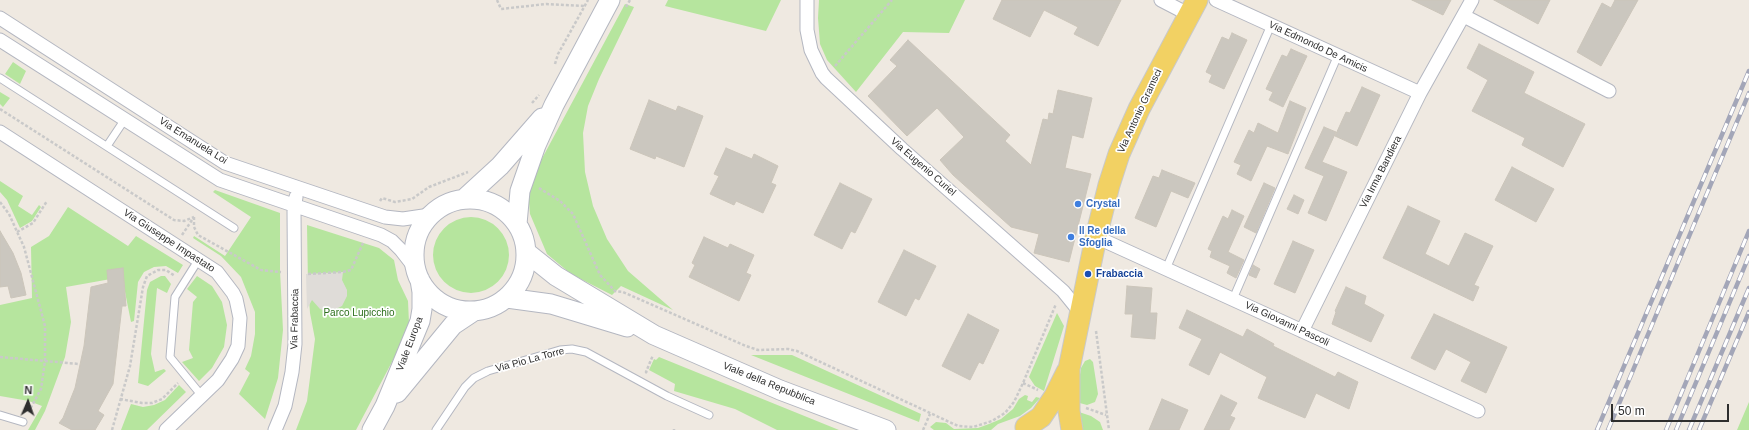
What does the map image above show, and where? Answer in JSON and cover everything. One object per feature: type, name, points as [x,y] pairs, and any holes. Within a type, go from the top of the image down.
[{"type":"main road","name":"Via Antonio Gramsci","points":[[1072,430],[1069,411],[1069,369],[1096,237],[1109,185],[1139,109],[1192,7]]},
{"type":"main road","name":"Via Antonio Gramsci","points":[[1020,429],[1041,417],[1055,396],[1069,369]]},
{"type":"main road","points":[[1020,429],[1037,427],[1050,430]]},
{"type":"street","points":[[517,224],[520,191],[554,105],[610,0]]},
{"type":"street","name":"Via Eugenio Curiel","points":[[807,0],[806,30],[811,50],[826,78],[902,149],[1063,291],[1080,312]]},
{"type":"street","points":[[1161,0],[1192,7]]},
{"type":"street","name":"Via Edmondo De Amicis","points":[[1216,0],[1420,93]]},
{"type":"street","name":"Via Irma Bandiera","points":[[1302,331],[1420,93],[1472,0]]},
{"type":"street","points":[[1464,16],[1610,91]]},
{"type":"street","name":"Via Emanuela Loi","points":[[0,18],[225,163],[385,217],[403,219],[430,215]]},
{"type":"street","name":"Via Emanuela Loi","points":[[0,40],[220,180],[381,235],[392,241],[401,250],[417,274]]},
{"type":"street","points":[[464,199],[500,166],[554,105]]},
{"type":"street","name":"Via Giuseppe Impastato","points":[[0,132],[198,259],[217,272],[230,287],[236,299],[240,318],[238,346],[232,359],[218,380],[166,430]]},
{"type":"street","name":"Via Frabaccia","points":[[275,430],[285,406],[292,372],[295,344],[296,273],[294,205],[298,188]]},
{"type":"street","points":[[464,199],[479,199],[494,204],[507,212],[517,224],[524,237],[526,252],[526,265],[516,288],[507,298],[486,309],[474,311],[458,310],[442,304],[429,294],[417,274],[414,254],[416,239],[421,226],[430,215],[440,207],[464,199]]},
{"type":"street","name":"Via Giovanni Pascoli","points":[[1096,237],[1478,411]]},
{"type":"street","name":"Viale della Repubblica","points":[[526,252],[556,276],[654,335]]},
{"type":"street","name":"Viale Europa","points":[[372,430],[385,406],[420,321],[422,292],[417,274]]},
{"type":"street","name":"Viale della Repubblica","points":[[507,298],[552,304],[654,335],[780,390],[886,430]]},
{"type":"street","name":"Viale Europa","points":[[385,406],[453,325],[474,311]]},
{"type":"lane","points":[[1166,269],[1271,25]]},
{"type":"lane","points":[[1232,299],[1338,56]]},
{"type":"lane","points":[[0,78],[234,228]]},
{"type":"lane","points":[[107,146],[124,119]]},
{"type":"lane","points":[[198,259],[175,297],[170,356],[202,396]]},
{"type":"lane","name":"Via Pio La Torre","points":[[436,430],[465,388],[474,378],[488,371],[560,350],[572,349],[586,352],[667,396],[709,415]]},
{"type":"lane","points":[[0,416],[23,422]]},
{"type":"path","points":[[497,0],[501,9],[546,4],[584,6]]},
{"type":"path","points":[[554,70],[558,54],[588,0]]},
{"type":"path","points":[[833,68],[892,0]]},
{"type":"path","points":[[530,106],[542,89]]},
{"type":"path","points":[[0,109],[174,220],[184,221],[194,217],[194,227],[198,235],[261,270],[296,273],[343,272],[351,270],[366,238]]},
{"type":"path","points":[[382,198],[395,202],[412,199],[429,187],[470,171]]},
{"type":"path","points":[[536,186],[560,201],[572,214],[600,275],[616,291],[623,292],[758,350],[788,349],[797,351],[958,426],[973,428],[992,421],[1005,413],[1014,402],[1056,304]]},
{"type":"path","points":[[17,232],[33,223],[47,201]]},
{"type":"path","points":[[0,202],[9,214],[24,247],[45,326],[45,361],[41,389],[23,422]]},
{"type":"path","points":[[112,430],[130,366],[135,344],[140,298],[148,276],[158,270],[166,270],[184,283]]},
{"type":"path","points":[[1096,328],[1109,430]]},
{"type":"path","points":[[652,375],[646,372],[653,355]]},
{"type":"path","points":[[0,356],[79,364]]},
{"type":"path","points":[[120,399],[142,403],[152,403],[162,399],[177,383],[180,384]]},
{"type":"path","points":[[1023,383],[1044,392]]},
{"type":"path","points":[[1085,407],[1106,415]]},
{"type":"path","points":[[923,430],[930,414]]},
{"type":"green space","points":[[668,0],[781,0],[766,31],[665,6]]},
{"type":"green space","points":[[819,0],[965,0],[949,33],[903,32],[856,92],[827,60],[820,44],[818,18]]},
{"type":"green space","points":[[625,4],[634,7],[599,79],[588,106],[583,133],[585,172],[593,206],[607,239],[628,271],[673,310],[621,286],[612,295],[571,274],[547,254],[530,214],[528,190],[531,179]]},
{"type":"green space","points":[[13,62],[26,71],[20,84],[5,74]]},
{"type":"green space","points":[[0,92],[10,98],[3,107],[0,104]]},
{"type":"green space","points":[[0,181],[23,196],[18,206],[32,215],[39,205],[41,207],[32,221],[20,228],[7,200],[0,192]]},
{"type":"green space","points":[[215,190],[280,213],[280,271],[283,330],[278,378],[265,419],[239,394],[250,373],[245,369],[251,356],[255,334],[255,312],[241,277],[221,256],[193,238],[194,236],[225,256],[251,217],[213,192]]},
{"type":"green space","points":[[68,207],[128,246],[136,236],[183,265],[178,273],[166,266],[154,267],[144,272],[138,282],[134,321],[131,322],[122,277],[66,287],[71,322],[65,357],[45,411],[35,430],[28,430],[42,406],[29,401],[0,396],[0,305],[32,298],[31,247],[49,236]]},
{"type":"green space","points":[[471,217],[485,220],[498,228],[506,241],[509,255],[506,269],[498,282],[485,290],[471,293],[457,290],[444,282],[436,269],[433,255],[436,241],[444,228],[457,220]]},
{"type":"green space","name":"Parco Lupicchio","points":[[307,225],[379,248],[394,260],[398,280],[408,301],[409,323],[412,324],[356,430],[296,430],[307,401],[315,339],[310,313],[308,285]]},
{"type":"green space","points":[[161,276],[165,276],[171,284],[167,293],[157,288],[151,354],[155,372],[164,369],[166,371],[148,386],[138,383],[147,290],[150,282]]},
{"type":"green space","points":[[197,276],[212,286],[222,302],[227,325],[224,347],[212,368],[199,381],[182,362],[193,358],[189,350],[193,302],[197,297],[187,289]]},
{"type":"green space","points":[[1057,313],[1064,326],[1044,391],[1035,386],[1029,377]]},
{"type":"green space","points":[[751,355],[792,355],[921,414],[919,422]]},
{"type":"green space","points":[[659,357],[839,430],[777,430],[735,409],[674,391],[675,384],[649,370],[654,359],[656,360]]},
{"type":"green space","points":[[1090,359],[1093,362],[1098,394],[1095,402],[1087,405],[1076,402],[1081,368],[1085,361]]},
{"type":"green space","points":[[179,385],[186,392],[147,430],[121,430],[131,404],[143,407],[154,405],[165,400]]},
{"type":"green space","points":[[1025,395],[1028,396],[1027,400],[1032,402],[1036,397],[1040,398],[1031,408],[1020,416],[998,424],[991,430],[934,430],[930,427],[936,422],[946,423],[954,429],[978,428],[1001,419],[1013,409],[1019,399]]},
{"type":"green space","points":[[1749,402],[1749,430],[1737,430]]},
{"type":"green space","points":[[1076,411],[1091,416],[1100,422],[1103,430],[1081,430]]},
{"type":"shaded area","points":[[343,272],[342,280],[347,290],[347,296],[342,306],[332,311],[326,311],[320,309],[312,300],[307,309],[306,274]]},
{"type":"building","points":[[1002,0],[1121,0],[1098,46],[1074,34],[1078,27],[1044,10],[1030,37],[993,19]]},
{"type":"building","points":[[1412,0],[1451,0],[1443,15]]},
{"type":"building","points":[[1494,0],[1550,0],[1538,24]]},
{"type":"building","points":[[1615,0],[1638,0],[1601,66],[1577,52],[1602,3],[1611,8]]},
{"type":"building","points":[[1232,33],[1247,40],[1224,89],[1209,82],[1212,75],[1206,72],[1222,37],[1229,40]]},
{"type":"building","points":[[908,40],[1010,135],[1005,141],[1031,165],[1043,119],[1048,120],[1049,113],[1053,114],[1058,90],[1092,98],[1083,138],[1072,135],[1065,168],[1091,174],[1069,262],[1034,253],[1039,234],[1011,227],[953,175],[940,160],[964,137],[937,108],[907,136],[868,96],[897,66],[890,60]]},
{"type":"building","points":[[1479,44],[1534,72],[1524,93],[1585,124],[1563,167],[1522,145],[1525,138],[1472,111],[1488,80],[1467,68]]},
{"type":"building","points":[[1291,49],[1307,56],[1283,107],[1269,100],[1273,92],[1266,89],[1282,55],[1287,57]]},
{"type":"building","points":[[1362,87],[1380,95],[1357,146],[1335,136],[1346,112],[1350,113]]},
{"type":"building","points":[[649,100],[676,111],[678,106],[703,116],[684,167],[656,156],[655,159],[630,149]]},
{"type":"building","points":[[1290,101],[1306,108],[1288,154],[1267,146],[1251,181],[1237,174],[1241,165],[1234,162],[1249,130],[1254,133],[1258,123],[1278,133]]},
{"type":"building","points":[[1324,127],[1336,132],[1322,162],[1347,172],[1326,221],[1308,213],[1324,176],[1305,168]]},
{"type":"building","points":[[726,148],[752,159],[754,154],[778,166],[771,183],[776,185],[763,213],[736,201],[734,205],[710,194],[719,176],[714,174]]},
{"type":"building","points":[[1512,167],[1554,189],[1536,222],[1495,200]]},
{"type":"building","points":[[1162,170],[1195,183],[1188,198],[1171,191],[1156,227],[1135,218],[1153,176],[1159,178]]},
{"type":"building","points":[[840,183],[872,199],[855,233],[851,231],[842,249],[814,235]]},
{"type":"building","points":[[1264,183],[1275,188],[1256,233],[1244,227]]},
{"type":"building","points":[[1294,195],[1304,200],[1298,214],[1287,209]]},
{"type":"building","points":[[1408,206],[1440,221],[1425,254],[1449,266],[1465,233],[1493,246],[1474,285],[1479,287],[1473,301],[1383,258]]},
{"type":"building","points":[[1232,210],[1244,216],[1228,252],[1244,260],[1236,278],[1227,273],[1230,266],[1210,257],[1212,251],[1208,249],[1223,216],[1228,219]]},
{"type":"building","points":[[0,231],[13,253],[21,273],[26,295],[11,298],[8,286],[0,287]]},
{"type":"building","points":[[704,237],[728,248],[730,244],[754,255],[746,273],[751,275],[739,301],[689,277],[695,265],[692,263]]},
{"type":"building","points":[[1293,241],[1314,250],[1295,293],[1274,284]]},
{"type":"building","points":[[904,250],[936,266],[919,300],[915,298],[906,316],[878,302]]},
{"type":"building","points":[[1253,265],[1260,269],[1256,278],[1249,275]]},
{"type":"building","points":[[123,268],[126,306],[122,306],[113,384],[98,411],[104,415],[95,430],[72,430],[59,423],[63,418],[75,388],[84,346],[91,287],[108,283],[107,270]]},
{"type":"building","points":[[1127,286],[1152,288],[1150,313],[1157,313],[1155,339],[1131,337],[1133,314],[1125,314]]},
{"type":"building","points":[[1346,287],[1366,296],[1364,304],[1384,315],[1371,342],[1332,324],[1335,311]]},
{"type":"building","points":[[1187,310],[1243,337],[1247,329],[1274,344],[1273,346],[1335,377],[1338,372],[1358,382],[1349,409],[1316,393],[1305,418],[1258,398],[1267,377],[1220,352],[1209,375],[1189,365],[1202,339],[1179,328]]},
{"type":"building","points":[[968,314],[999,330],[983,364],[979,362],[970,380],[942,366]]},
{"type":"building","points":[[1434,314],[1507,347],[1486,393],[1461,381],[1471,362],[1446,349],[1435,370],[1411,358]]},
{"type":"building","points":[[1221,395],[1237,403],[1230,416],[1235,418],[1229,430],[1204,430]]},
{"type":"building","points":[[1162,399],[1188,410],[1179,430],[1149,430]]},
{"type":"railway","points":[[1597,430],[1749,71]]},
{"type":"railway","points":[[1608,430],[1749,93]]},
{"type":"railway","points":[[1666,430],[1749,231]]},
{"type":"railway","points":[[1676,430],[1749,256]]},
{"type":"railway","points":[[1689,430],[1749,288]]},
{"type":"railway","points":[[1699,430],[1749,312]]},
{"type":"place","name":"Crystal","points":[[1078,204]]},
{"type":"place","name":"Il Re della Sfoglia","points":[[1071,237]]},
{"type":"place","name":"Frabaccia","points":[[1088,274]]}]
